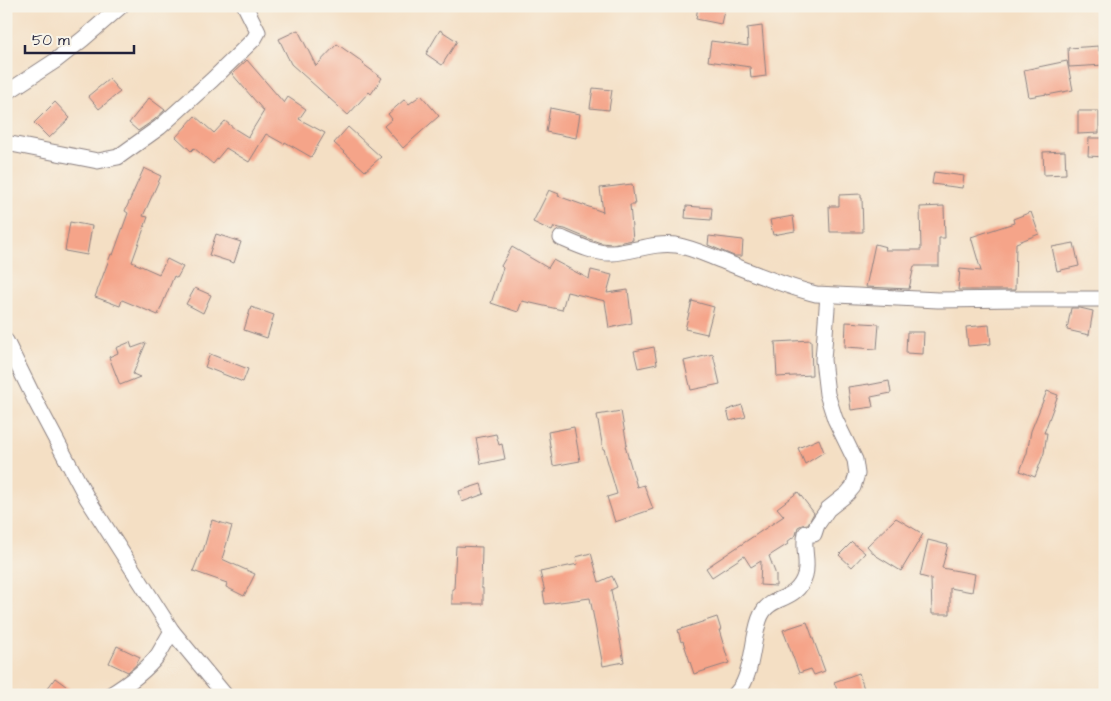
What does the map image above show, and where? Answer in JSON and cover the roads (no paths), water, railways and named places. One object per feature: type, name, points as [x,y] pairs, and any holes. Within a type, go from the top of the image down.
[{"type":"street","points":[[6,93],[55,62],[121,6]]},
{"type":"street","points":[[6,143],[98,161],[118,157],[160,127],[254,39],[258,32],[245,6]]},
{"type":"street","points":[[561,238],[602,253],[666,244],[675,245],[699,252],[798,290],[816,294],[938,300],[1105,299]]},
{"type":"street","points":[[735,695],[742,687],[746,676],[757,627],[764,609],[794,593],[801,585],[806,568],[804,540],[806,533],[814,534],[817,525],[828,509],[853,487],[857,474],[855,460],[835,419],[827,394],[823,360],[828,295]]},
{"type":"street","points":[[6,340],[40,410],[87,498],[172,631],[224,695]]},
{"type":"street","points":[[110,695],[145,670],[158,654],[172,631]]}]
